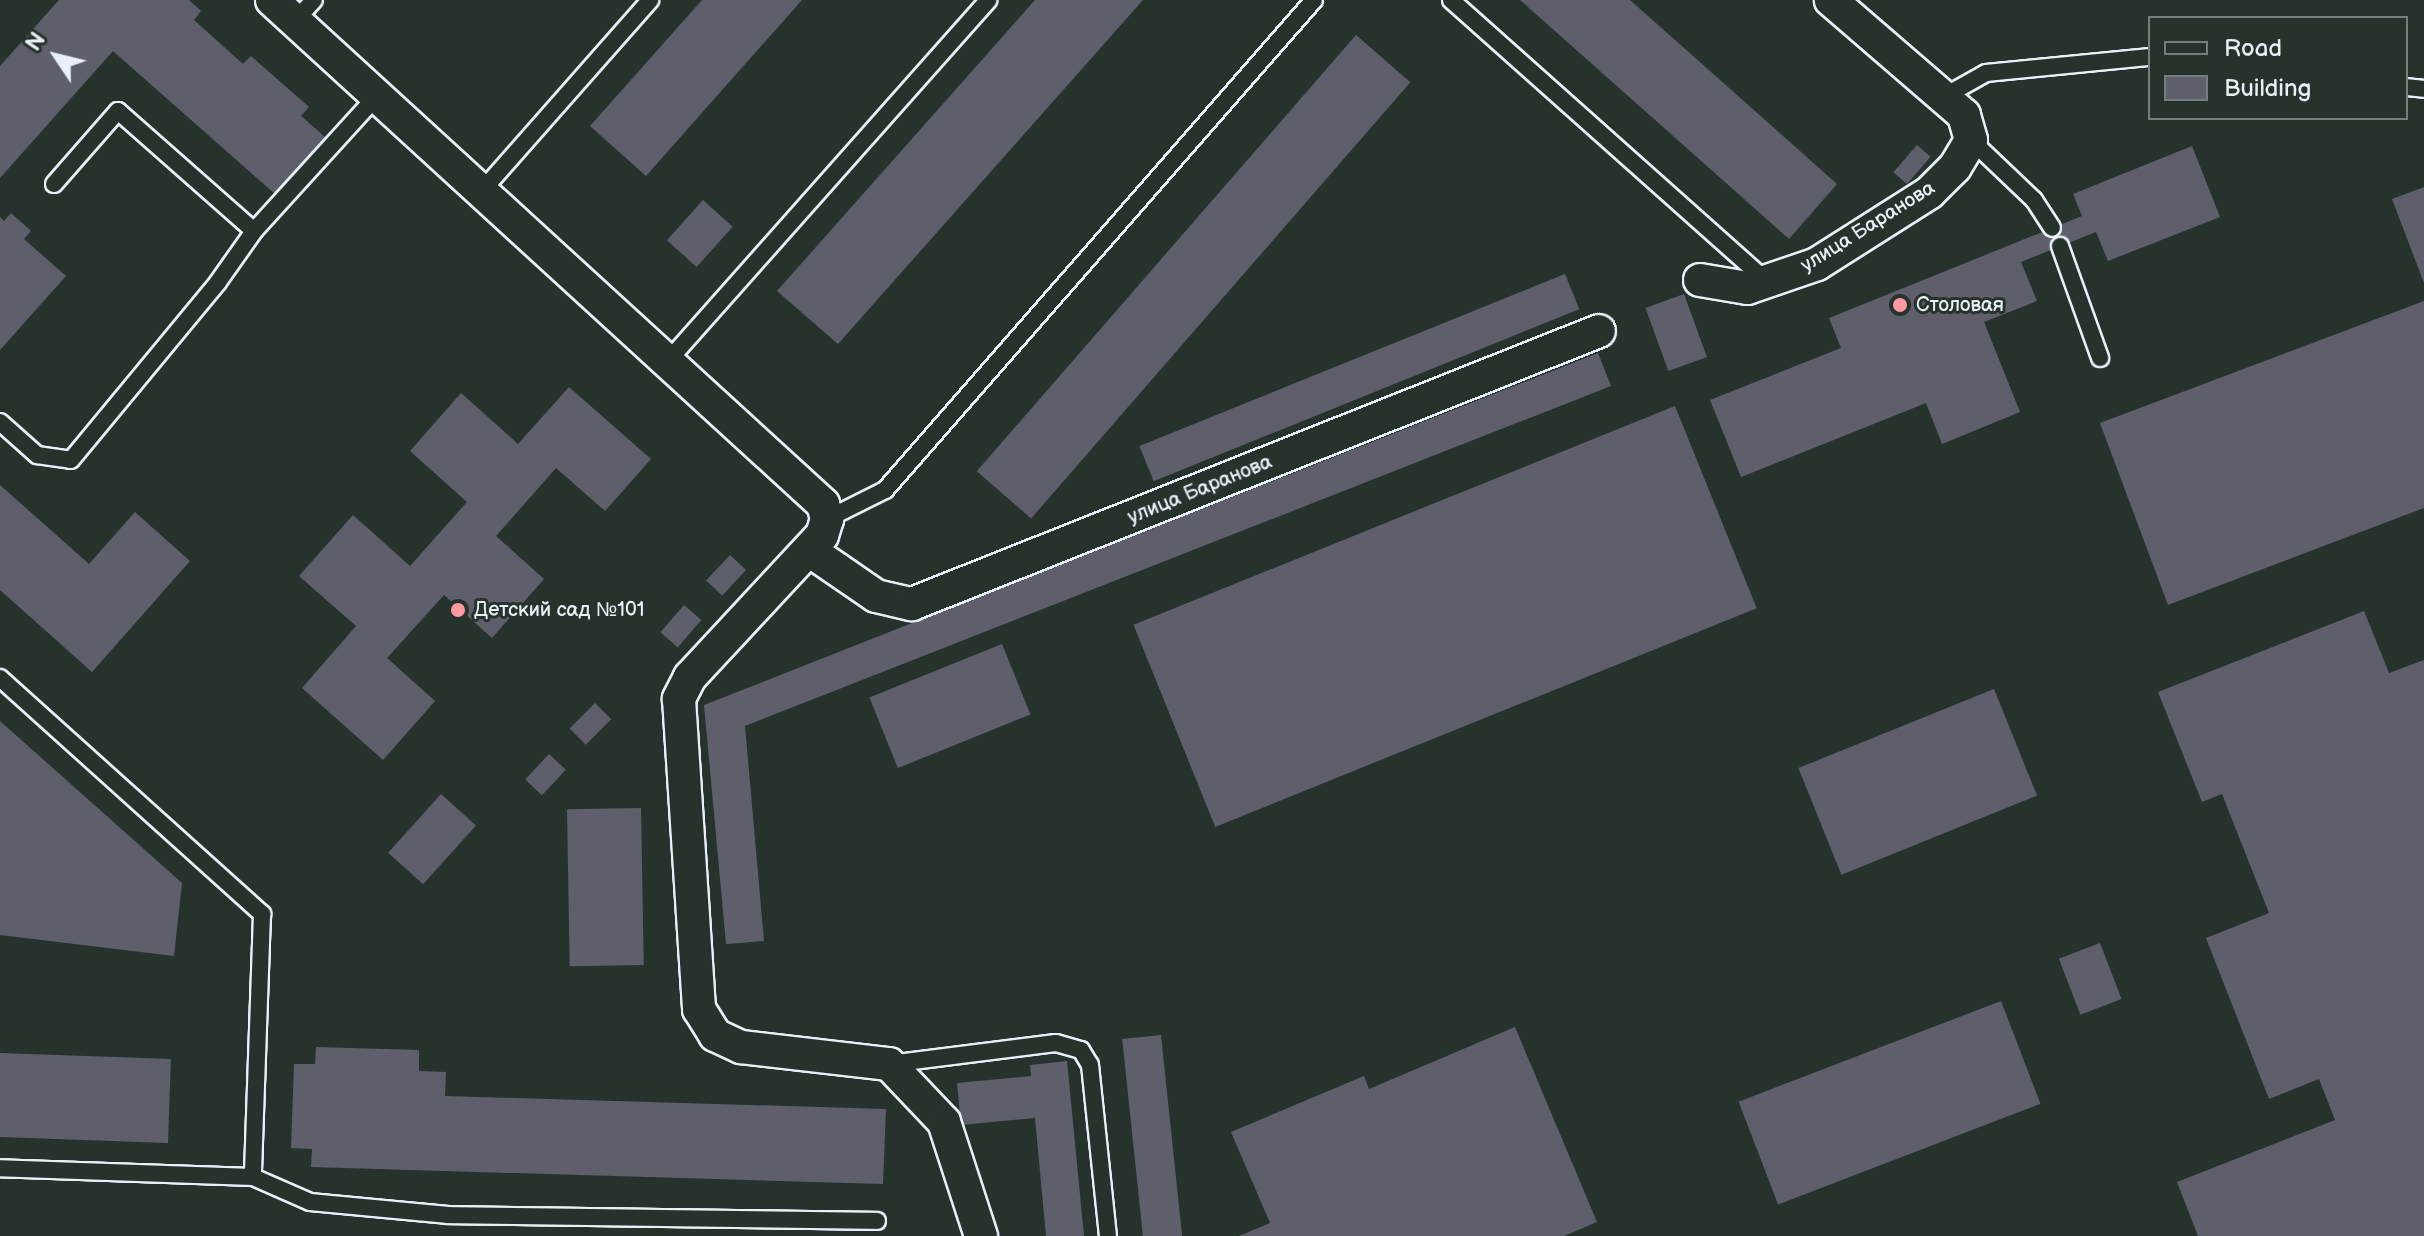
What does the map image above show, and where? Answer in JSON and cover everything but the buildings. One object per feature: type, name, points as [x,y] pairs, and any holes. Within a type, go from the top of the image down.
[{"type":"street","points":[[272,0],[305,11],[377,96],[823,504],[827,519],[809,550],[690,677],[679,699],[699,1009],[715,1035],[741,1047],[889,1064],[944,1122],[981,1236]]},
{"type":"street","points":[[1831,0],[1945,96],[1964,115],[1971,140]]},
{"type":"street","name":"улица Баранова","points":[[1700,280],[1735,288],[1770,284],[1817,264],[1929,193],[1955,167],[1971,140]]},
{"type":"street","name":"улица Баранова","points":[[809,550],[876,596],[912,604],[1599,331]]},
{"type":"lane","points":[[481,192],[650,0]]},
{"type":"lane","points":[[667,362],[988,0]]},
{"type":"lane","points":[[827,519],[885,490],[1314,0]]},
{"type":"lane","points":[[1451,0],[1770,284]]},
{"type":"lane","points":[[1945,96],[1986,73],[2148,57]]},
{"type":"lane","points":[[0,422],[37,455],[71,460],[218,282],[254,231],[377,96]]},
{"type":"lane","points":[[54,184],[118,111],[254,231]]},
{"type":"lane","points":[[1971,140],[2034,200],[2052,228]]},
{"type":"lane","points":[[2060,246],[2100,358]]},
{"type":"lane","points":[[0,678],[262,914],[253,1177]]},
{"type":"lane","points":[[889,1064],[1056,1043],[1081,1050],[1090,1065],[1108,1236]]},
{"type":"lane","points":[[0,1168],[253,1177],[310,1202],[448,1215],[877,1221]]},
{"type":"place","name":"Столовая","points":[[1900,305]]},
{"type":"place","name":"Детский сад №101","points":[[458,610]]}]
